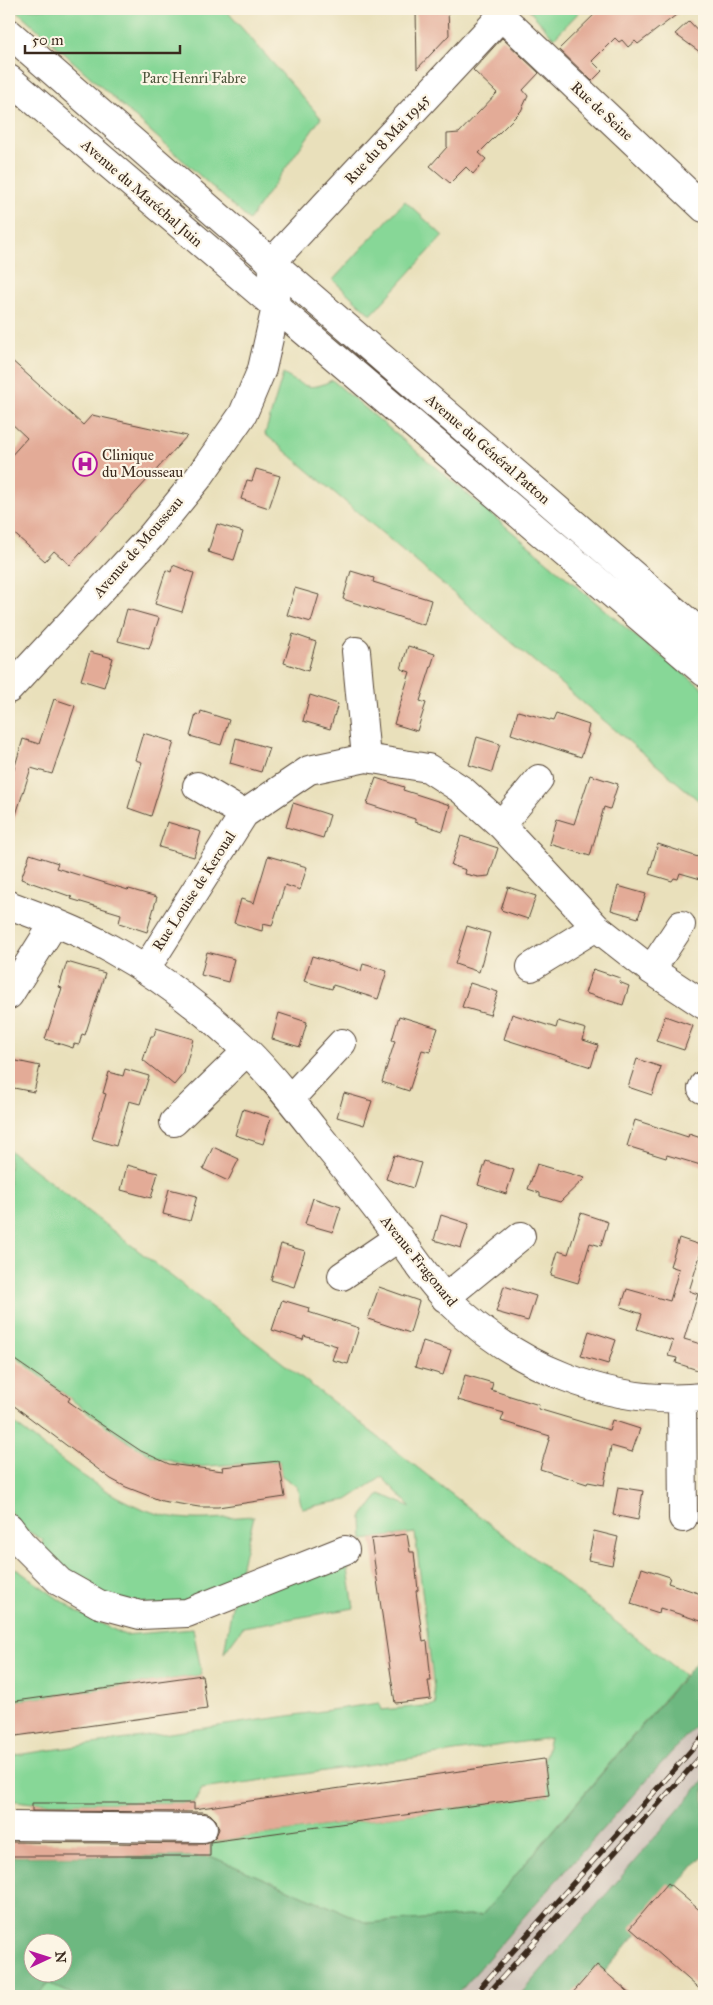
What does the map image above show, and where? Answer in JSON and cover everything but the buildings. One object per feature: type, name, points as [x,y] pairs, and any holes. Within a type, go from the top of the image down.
[{"type":"street","name":"Rue de Seine","points":[[501,10],[704,208]]},
{"type":"street","name":"Rue du 8 Mai 1945","points":[[272,262],[494,24],[501,10]]},
{"type":"street","points":[[9,33],[272,262]]},
{"type":"street","name":"Avenue du Maréchal Juin","points":[[9,78],[276,306]]},
{"type":"street","points":[[234,271],[272,262]]},
{"type":"street","name":"Avenue du Général Patton","points":[[272,262],[704,636]]},
{"type":"street","name":"Avenue de Mousseau","points":[[9,689],[152,535],[199,477],[240,420],[262,369],[276,306],[272,262]]},
{"type":"street","points":[[276,306],[314,298]]},
{"type":"street","name":"Avenue du Général Patton","points":[[276,306],[704,672]]},
{"type":"street","points":[[356,651],[366,758]]},
{"type":"street","name":"Rue Louise de Keroual","points":[[145,970],[244,814],[309,770],[366,758],[428,768],[462,790],[501,825],[596,927],[651,970],[704,1005]]},
{"type":"street","points":[[501,825],[540,779]]},
{"type":"street","name":"Rue Louise de Keroual","points":[[197,786],[244,814]]},
{"type":"street","name":"Avenue Fragonard","points":[[9,905],[55,922],[110,948],[192,1003],[246,1051],[290,1099],[445,1298],[485,1333],[519,1356],[554,1373],[593,1387],[633,1394],[693,1399]]},
{"type":"street","points":[[9,995],[55,922]]},
{"type":"street","points":[[651,970],[681,925]]},
{"type":"street","points":[[531,967],[596,927]]},
{"type":"street","points":[[290,1099],[342,1043]]},
{"type":"street","points":[[174,1122],[246,1051]]},
{"type":"street","points":[[445,1298],[521,1236]]},
{"type":"street","points":[[342,1276],[399,1237]]},
{"type":"street","points":[[683,1518],[693,1399]]},
{"type":"street","points":[[13,1543],[60,1582],[99,1604],[140,1615],[187,1613],[345,1550]]},
{"type":"street","points":[[9,1826],[203,1828]]},
{"type":"shaded area","points":[[704,1716],[704,1780],[519,1996],[456,1996],[527,1912]]},
{"type":"green space","name":"Parc Henri Fabre","points":[[15,9],[225,9],[321,118],[249,220]]},
{"type":"green space","points":[[528,9],[582,9],[554,38]]},
{"type":"green space","points":[[405,201],[443,236],[371,315],[333,280]]},
{"type":"green space","points":[[283,374],[296,382],[312,387],[332,380],[644,643],[704,689],[704,805],[265,434]]},
{"type":"green space","points":[[9,1150],[684,1675],[482,1915],[368,1923],[210,1856],[210,1840],[225,1840],[548,1795],[544,1761],[550,1738],[202,1789],[194,1803],[32,1803],[9,1800],[9,1756],[379,1703],[381,1710],[436,1705],[415,1533],[363,1540],[362,1517],[380,1494],[411,1507],[382,1477],[347,1500],[302,1508],[297,1487],[281,1475],[279,1461],[194,1467],[152,1456],[122,1438],[9,1352]]},
{"type":"green space","points":[[9,1420],[94,1483],[117,1497],[141,1508],[165,1516],[190,1519],[254,1516],[235,1593],[345,1550],[354,1608],[243,1627],[224,1653],[234,1594],[140,1615],[41,1563],[43,1540],[24,1529],[9,1510]]},
{"type":"green space","points":[[9,1564],[77,1612],[125,1635],[193,1629],[202,1675],[9,1702]]},
{"type":"green space","points":[[704,1653],[704,1716],[528,1912],[456,1996],[76,1996],[48,1983],[37,1996],[9,1996],[9,1856],[210,1856],[368,1923],[482,1915]]},
{"type":"green space","points":[[704,1780],[704,1854],[584,1996],[519,1996]]},
{"type":"green space","points":[[48,1983],[76,1996],[37,1996]]},
{"type":"railway","points":[[473,1996],[704,1736]]},
{"type":"railway","points":[[486,1996],[704,1753]]},
{"type":"place","name":"Clinique du Mousseau","points":[[85,464]]}]
